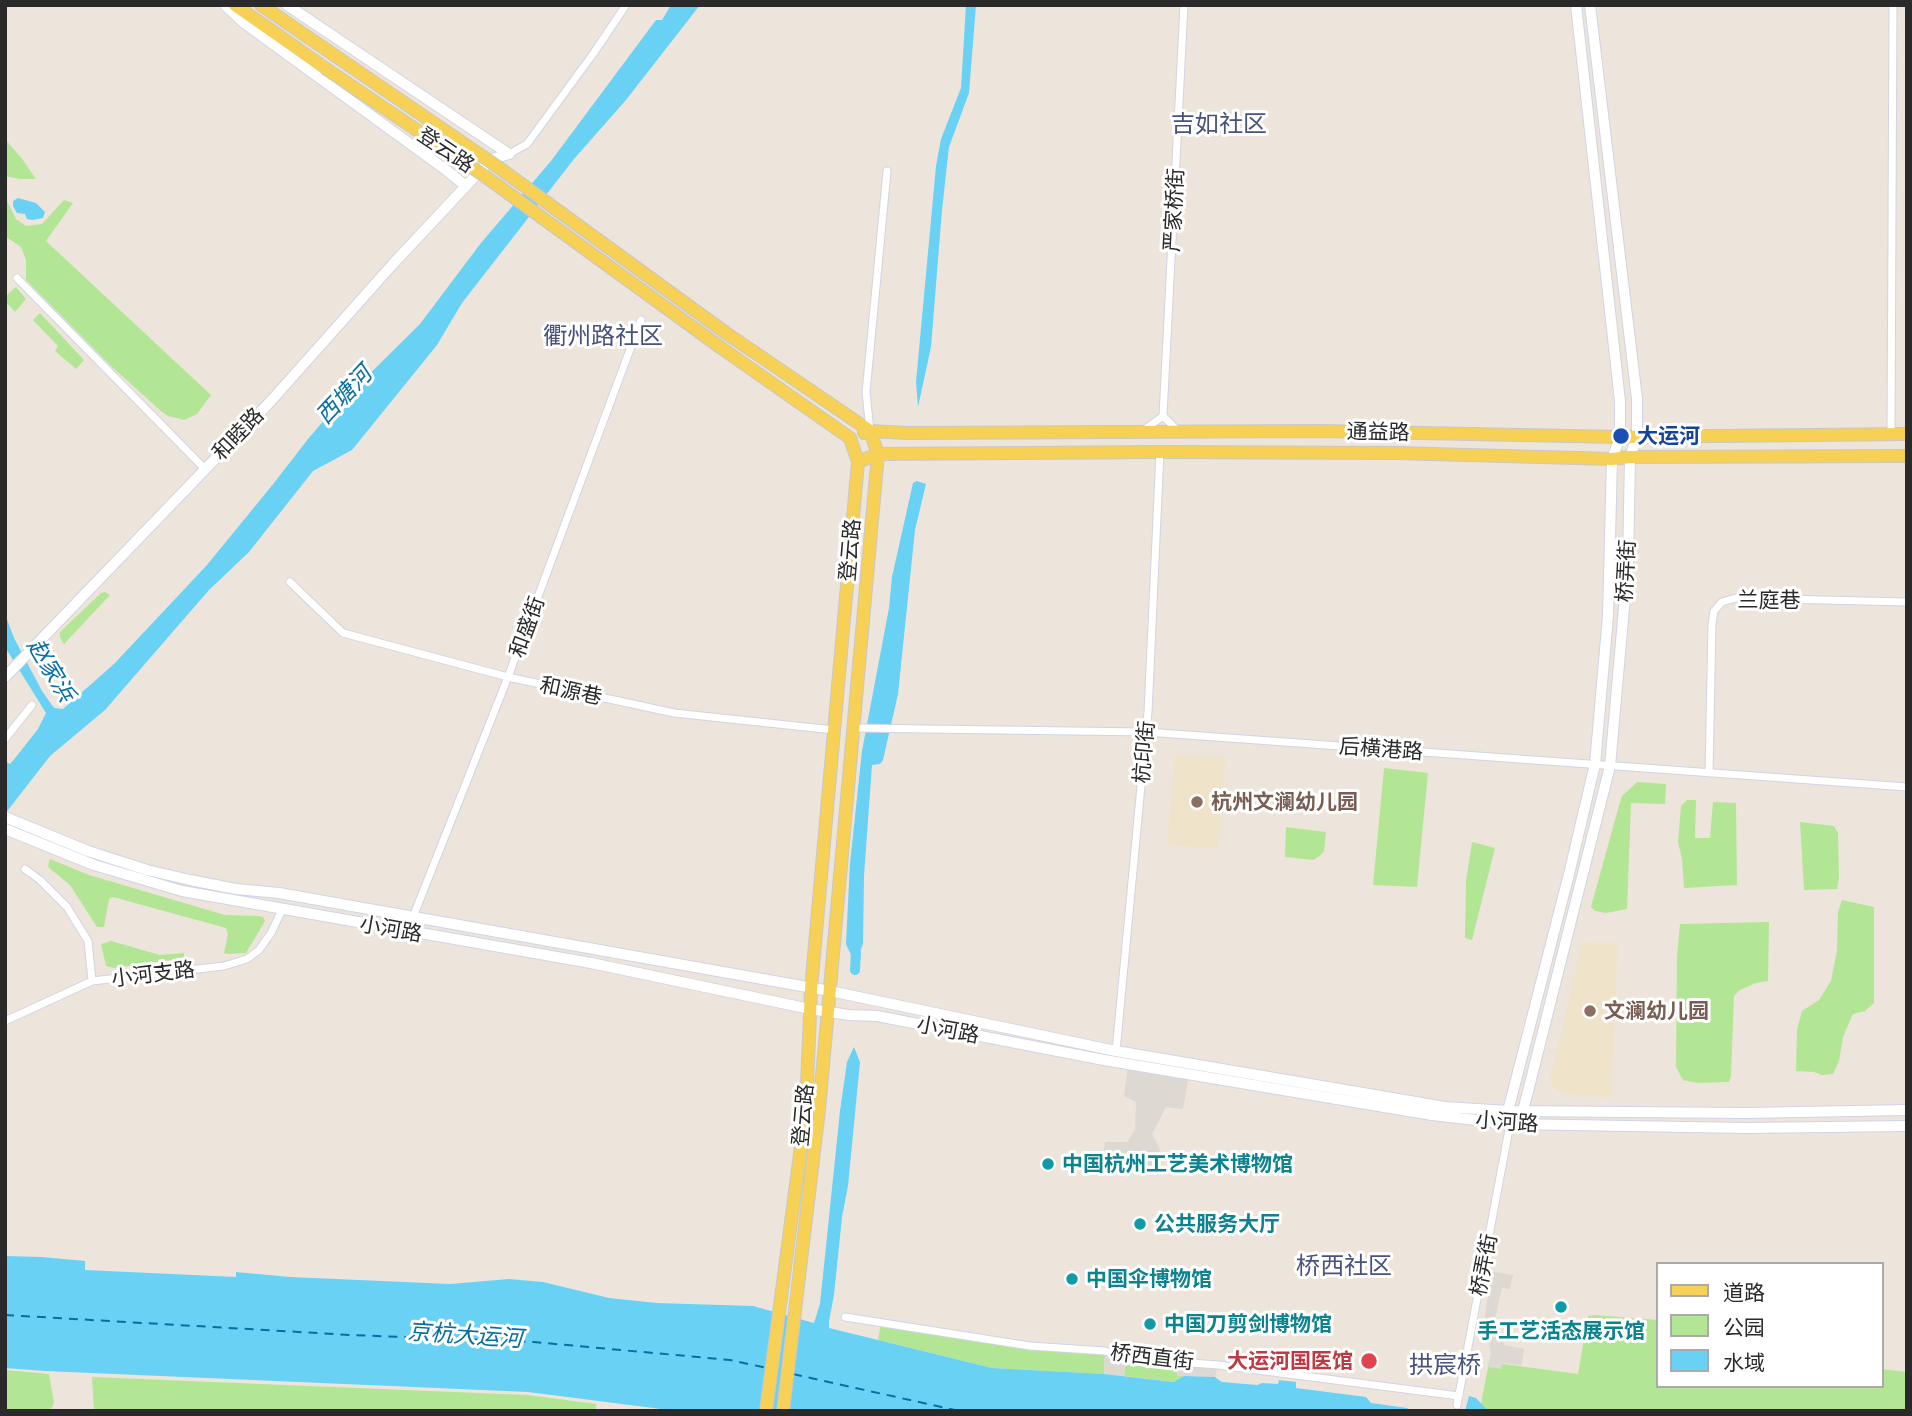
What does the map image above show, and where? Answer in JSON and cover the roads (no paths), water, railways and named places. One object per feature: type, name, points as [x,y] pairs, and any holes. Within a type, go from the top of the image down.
[{"type":"main road","points":[[225,5],[244,23],[466,186]]},
{"type":"main road","name":"登云路","points":[[235,5],[486,177],[849,438],[858,462],[811,989],[813,1110],[783,1411]]},
{"type":"main road","name":"登云路","points":[[261,5],[498,167],[726,333],[870,431],[878,454],[828,1011],[766,1411]]},
{"type":"main road","points":[[287,5],[509,155]]},
{"type":"main road","name":"桥弄街","points":[[1510,1124],[1508,1111],[1595,764],[1608,616],[1612,459],[1620,437],[1620,401],[1576,5]]},
{"type":"main road","name":"桥弄街","points":[[1523,1111],[1610,766],[1628,564],[1630,457],[1637,437],[1635,386],[1590,5]]},
{"type":"main road","name":"和睦路","points":[[6,676],[270,402],[492,159],[509,155]]},
{"type":"main road","name":"通益路","points":[[849,438],[870,431],[1321,431],[1620,437],[1907,434]]},
{"type":"main road","name":"通益路","points":[[858,462],[878,454],[1160,452],[1396,453],[1612,459],[1907,456]]},
{"type":"main road","name":"小河路","points":[[5,817],[182,891],[591,963],[810,1009],[877,1016],[1104,1060],[1432,1115],[1510,1124],[1747,1128],[1907,1126]]},
{"type":"main road","name":"小河路","points":[[5,830],[82,861],[146,876],[279,893],[830,991],[1116,1051],[1446,1107],[1508,1111],[1745,1113],[1907,1110]]},
{"type":"main road","points":[[1510,1124],[1523,1111]]},
{"type":"street","points":[[509,155],[527,144],[626,5]]},
{"type":"street","name":"严家桥街","points":[[1163,416],[1184,5]]},
{"type":"street","points":[[1891,435],[1893,5]]},
{"type":"street","points":[[870,431],[866,391],[887,171]]},
{"type":"street","points":[[17,278],[205,469]]},
{"type":"street","name":"和盛街","points":[[410,932],[413,917],[508,677],[641,320]]},
{"type":"street","points":[[1142,432],[1163,416],[1178,431]]},
{"type":"street","name":"杭印街","points":[[1116,1051],[1146,732],[1160,452]]},
{"type":"street","name":"和源巷","points":[[290,582],[343,633],[508,677],[674,713],[834,730]]},
{"type":"street","name":"兰庭巷","points":[[1709,773],[1712,624],[1714,611],[1722,602],[1736,598],[1907,603]]},
{"type":"street","points":[[5,739],[32,705]]},
{"type":"street","name":"后横港路","points":[[854,728],[1146,732],[1907,787]]},
{"type":"street","points":[[25,869],[67,907],[88,941],[92,981]]},
{"type":"street","name":"小河支路","points":[[5,1021],[92,981],[224,965],[247,959],[271,933],[282,910]]},
{"type":"street","name":"桥弄街","points":[[1457,1405],[1510,1124]]},
{"type":"street","name":"桥西直街","points":[[845,1317],[1030,1346],[1105,1351],[1126,1358],[1218,1365],[1459,1396]]},
{"type":"water","points":[[671,5],[700,5],[626,100],[574,159],[462,303],[437,345],[352,450],[313,471],[249,552],[209,590],[105,710],[50,756],[5,814],[5,761],[10,764],[16,757],[38,729],[46,713],[5,647],[5,614],[14,638],[42,691],[54,708],[63,709],[114,664],[207,565],[332,411],[420,324],[481,243],[551,161],[656,20],[662,20]]},
{"type":"water","points":[[966,5],[976,5],[969,93],[949,147],[931,347],[918,407],[916,382],[936,166],[941,139],[961,88]]},
{"type":"water","points":[[18,198],[36,203],[45,212],[43,218],[32,220],[27,219],[25,214],[17,213],[13,201]]},
{"type":"water","points":[[917,481],[926,484],[915,530],[898,694],[883,760],[880,764],[872,765],[864,876],[863,944],[855,964],[846,944],[850,863],[862,751],[889,608],[892,577],[913,483]]},
{"type":"water","name":"京杭大运河","points":[[854,1047],[860,1062],[848,1186],[829,1328],[992,1368],[1104,1374],[1174,1382],[1184,1376],[1215,1377],[1222,1382],[1257,1385],[1278,1384],[1279,1380],[1296,1382],[1296,1388],[1366,1397],[1371,1403],[1407,1408],[1411,1411],[677,1411],[528,1392],[5,1368],[5,1256],[85,1261],[85,1270],[236,1277],[236,1272],[450,1284],[509,1279],[543,1282],[609,1298],[657,1303],[753,1306],[814,1323],[820,1304],[847,1062]]},
{"type":"water","points":[[1469,1396],[1476,1398],[1488,1411],[1465,1411]]},
{"type":"waterway","points":[[855,970],[856,952]]},
{"type":"place","name":"大运河","points":[[1621,436]]},
{"type":"place","name":"杭州文澜幼儿园","points":[[1197,802]]},
{"type":"place","name":"文澜幼儿园","points":[[1590,1011]]},
{"type":"place","name":"中国杭州工艺美术博物馆","points":[[1048,1164]]},
{"type":"place","name":"公共服务大厅","points":[[1140,1224]]},
{"type":"place","name":"中国伞博物馆","points":[[1072,1279]]},
{"type":"place","name":"手工艺活态展示馆","points":[[1561,1307]]},
{"type":"place","name":"中国刀剪剑博物馆","points":[[1150,1324]]},
{"type":"place","name":"大运河国医馆","points":[[1369,1361]]},
{"type":"district","name":"吉如社区","points":[[1219,124]]},
{"type":"district","name":"衢州路社区","points":[[603,336]]},
{"type":"district","name":"桥西社区","points":[[1344,1266]]},
{"type":"district","name":"拱宸桥","points":[[1445,1365]]},
{"type":"water label","name":"西塘河","points":[[344,395]]},
{"type":"water label","name":"赵家浜","points":[[51,670]]}]
